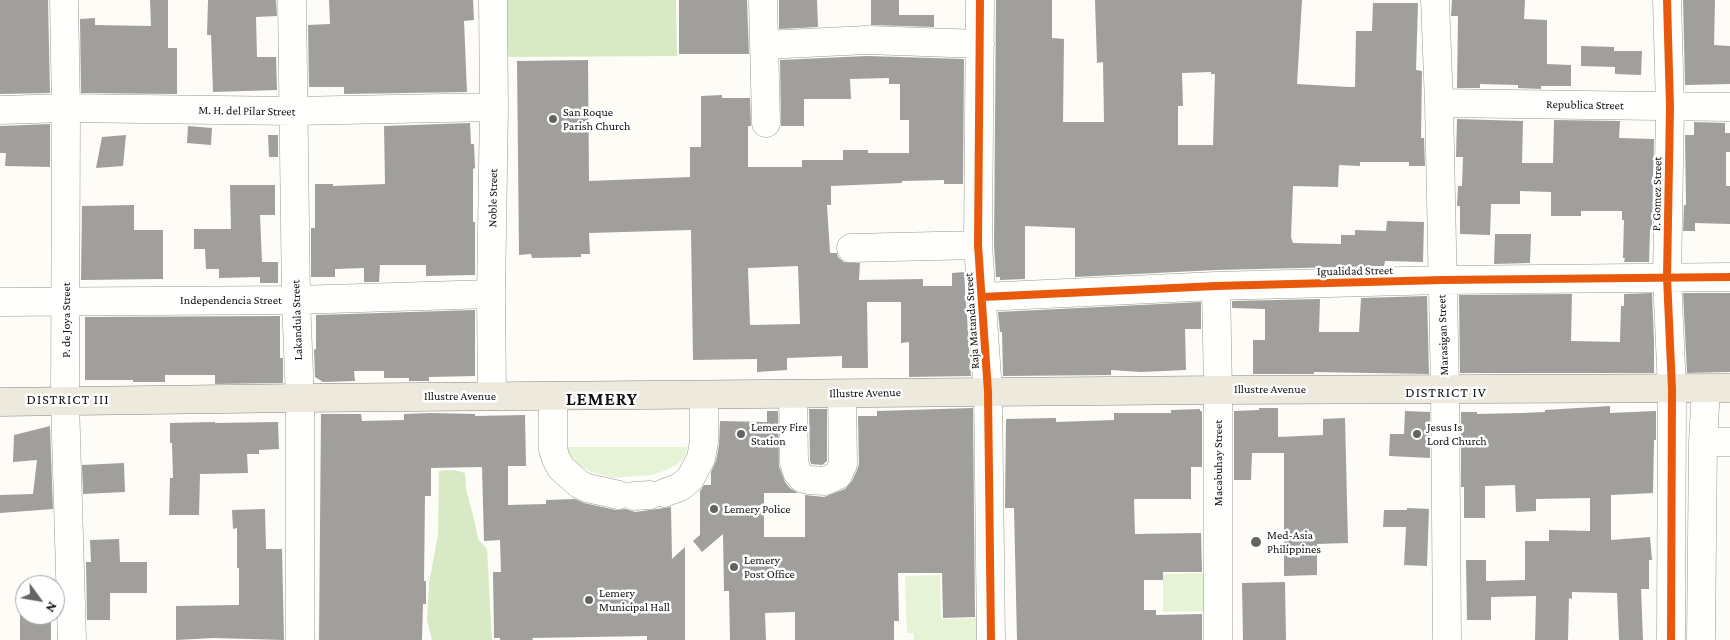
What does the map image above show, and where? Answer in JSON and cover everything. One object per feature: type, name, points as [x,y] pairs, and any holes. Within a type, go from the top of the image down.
[{"type":"main road","name":"Illustre Avenue","points":[[0,402],[1445,388],[1718,388]]},
{"type":"street","name":"P. de Joya Street","points":[[64,0],[66,108],[65,401],[72,640]]},
{"type":"street","name":"Lakandula Street","points":[[292,0],[296,300],[300,398],[300,640]]},
{"type":"street","name":"Noble Street","points":[[492,0],[494,106],[491,294],[492,396]]},
{"type":"street","points":[[763,0],[766,123]]},
{"type":"street","name":"Raja Matanda Street","points":[[980,0],[978,245],[988,392],[991,640]]},
{"type":"street","name":"Marasigan Street","points":[[1436,0],[1445,388],[1447,640]]},
{"type":"street","name":"P. Gomez Street","points":[[1666,0],[1670,107],[1666,277],[1672,389],[1671,640]]},
{"type":"street","points":[[764,45],[866,40],[980,44]]},
{"type":"street","name":"Republica Street","points":[[1439,103],[1730,107]]},
{"type":"street","name":"M. H. del Pilar Street","points":[[0,110],[66,108],[294,112],[494,106]]},
{"type":"street","points":[[851,248],[978,245]]},
{"type":"street","name":"Igualidad Street","points":[[982,296],[1216,286],[1442,280],[1730,277]]},
{"type":"street","name":"Macabuhay Street","points":[[1216,286],[1218,640]]},
{"type":"street","name":"Independencia Street","points":[[0,302],[296,300],[491,294]]},
{"type":"street","points":[[1702,640],[1703,442],[1718,388]]},
{"type":"street","points":[[793,394],[794,462],[797,472],[802,478],[825,481],[838,475],[843,464],[842,394]]},
{"type":"street","points":[[553,396],[553,449],[561,468],[579,484],[588,488],[642,495],[680,487],[690,479],[701,458],[704,442],[704,395]]},
{"type":"street","points":[[1703,442],[1730,442]]},
{"type":"green space","points":[[502,0],[676,0],[677,56],[503,57]]},
{"type":"green space","points":[[568,447],[687,447],[685,456],[678,464],[666,470],[652,475],[613,478],[591,472],[577,464],[567,452]]},
{"type":"green space","points":[[454,470],[465,473],[466,489],[478,539],[487,549],[492,640],[432,640],[427,620],[429,583],[438,535],[439,471]]},
{"type":"green space","points":[[1208,573],[1207,611],[1163,612],[1163,574]]},
{"type":"green space","points":[[940,575],[941,619],[985,618],[987,640],[914,640],[914,633],[907,633],[905,576]]},
{"type":"building","points":[[0,0],[48,0],[50,93],[0,94]]},
{"type":"building","points":[[150,0],[168,0],[168,48],[177,48],[177,94],[81,93],[80,19],[95,18],[95,25],[151,26]]},
{"type":"building","points":[[208,0],[276,0],[277,16],[256,17],[257,57],[276,57],[277,90],[213,92],[211,35],[207,35]]},
{"type":"building","points":[[329,0],[473,0],[474,20],[464,21],[467,92],[344,94],[344,87],[309,87],[308,25],[330,24]]},
{"type":"building","points":[[679,0],[747,0],[749,54],[679,54]]},
{"type":"building","points":[[779,0],[817,0],[818,27],[779,29]]},
{"type":"building","points":[[871,0],[899,0],[899,15],[934,15],[934,27],[871,25]]},
{"type":"building","points":[[996,0],[1052,0],[1052,38],[1064,39],[1063,122],[1104,122],[1103,62],[1097,63],[1095,0],[1302,0],[1297,84],[1349,87],[1355,87],[1356,31],[1372,31],[1373,3],[1418,3],[1416,70],[1422,71],[1421,138],[1424,138],[1425,166],[1409,166],[1409,162],[1360,162],[1360,166],[1339,165],[1338,187],[1293,186],[1291,237],[1293,243],[1341,244],[1341,235],[1355,235],[1355,230],[1386,231],[1387,221],[1424,222],[1423,262],[1385,261],[1384,266],[1216,270],[1075,277],[1075,228],[1025,226],[1025,279],[1000,280],[1000,277],[996,277],[994,245]],"holes":[[[1211,72],[1211,74],[1215,74],[1213,145],[1178,145],[1178,106],[1183,106],[1182,73]]]},
{"type":"building","points":[[1452,0],[1525,0],[1524,19],[1547,20],[1547,64],[1571,65],[1571,86],[1541,86],[1541,89],[1518,88],[1518,85],[1480,84],[1480,88],[1457,88],[1458,16],[1451,16]]},
{"type":"building","points":[[1683,0],[1715,0],[1714,45],[1730,46],[1730,84],[1685,85]]},
{"type":"building","points":[[1581,46],[1614,47],[1614,51],[1642,51],[1641,75],[1615,74],[1615,67],[1581,66]]},
{"type":"building","points":[[867,56],[964,59],[963,184],[944,184],[944,180],[831,186],[831,205],[827,205],[830,253],[837,253],[838,257],[844,262],[860,263],[859,280],[923,279],[923,286],[952,286],[952,273],[964,272],[971,376],[909,377],[909,342],[901,343],[901,302],[867,302],[868,368],[842,368],[842,356],[787,358],[787,370],[757,372],[757,359],[693,360],[691,230],[589,233],[590,254],[581,254],[581,257],[532,258],[531,254],[519,255],[517,61],[588,60],[589,181],[690,177],[690,147],[701,147],[701,96],[722,95],[722,98],[750,98],[751,126],[748,126],[748,167],[802,167],[802,160],[843,160],[843,150],[868,150],[868,153],[909,153],[909,120],[900,120],[900,84],[889,84],[889,78],[850,79],[851,99],[804,99],[804,126],[781,126],[780,60]],"holes":[[[798,266],[800,324],[750,325],[748,268]]]},
{"type":"building","points":[[1457,119],[1523,121],[1522,163],[1553,163],[1554,120],[1620,121],[1619,138],[1654,139],[1652,230],[1650,230],[1649,262],[1624,262],[1624,220],[1622,220],[1622,211],[1581,211],[1581,216],[1551,216],[1551,192],[1520,191],[1520,204],[1491,204],[1490,235],[1460,234],[1460,206],[1457,206],[1458,186],[1462,186],[1463,157],[1456,157]]},
{"type":"building","points":[[1694,122],[1725,123],[1725,133],[1730,133],[1730,152],[1726,152],[1726,186],[1730,186],[1730,224],[1695,223],[1695,231],[1683,231],[1684,205],[1686,205],[1685,135],[1694,135]]},
{"type":"building","points":[[470,123],[471,144],[474,144],[475,168],[473,169],[473,222],[475,222],[475,275],[426,276],[426,265],[380,265],[379,282],[364,282],[364,268],[335,269],[335,277],[311,277],[311,228],[315,228],[315,184],[333,184],[333,186],[385,184],[384,126]]},
{"type":"building","points":[[50,124],[50,167],[5,166],[6,153],[0,153],[0,126]]},
{"type":"building","points":[[188,126],[212,128],[211,145],[187,143]]},
{"type":"building","points":[[126,135],[123,166],[96,168],[102,137]]},
{"type":"building","points":[[268,135],[278,135],[278,157],[269,157]]},
{"type":"building","points":[[230,185],[275,185],[275,215],[260,215],[262,262],[278,262],[278,283],[260,283],[260,277],[219,278],[219,269],[206,269],[205,249],[194,249],[194,229],[231,229]]},
{"type":"building","points":[[134,205],[134,230],[163,230],[163,279],[81,280],[82,206]]},
{"type":"building","points":[[1495,234],[1531,234],[1530,263],[1494,264]]},
{"type":"building","points":[[1652,293],[1654,373],[1460,373],[1459,295],[1572,294],[1571,341],[1620,342],[1621,306],[1624,306],[1624,294]]},
{"type":"building","points":[[1683,293],[1730,293],[1730,372],[1687,373]]},
{"type":"building","points":[[1427,296],[1429,374],[1314,372],[1314,374],[1253,374],[1253,340],[1265,340],[1265,309],[1232,308],[1232,301],[1320,299],[1319,332],[1359,332],[1361,298]]},
{"type":"building","points":[[1201,302],[1201,329],[1185,329],[1186,370],[1141,372],[1111,370],[1111,375],[1003,376],[1002,332],[1000,332],[998,312]]},
{"type":"building","points":[[475,310],[475,376],[429,377],[429,381],[409,381],[409,378],[384,378],[384,371],[354,371],[355,381],[323,382],[315,377],[316,315]]},
{"type":"building","points":[[280,316],[280,358],[283,358],[283,383],[215,384],[215,375],[165,375],[165,382],[85,380],[85,317]]},
{"type":"building","points":[[1610,406],[1610,413],[1656,411],[1653,493],[1611,495],[1611,540],[1650,537],[1652,560],[1649,560],[1649,589],[1641,589],[1643,640],[1619,640],[1617,593],[1572,592],[1572,599],[1569,598],[1568,640],[1535,640],[1536,596],[1491,597],[1491,620],[1467,620],[1466,560],[1486,560],[1486,581],[1525,580],[1525,541],[1549,541],[1549,530],[1590,531],[1590,498],[1536,499],[1536,511],[1516,512],[1515,485],[1485,486],[1485,518],[1464,518],[1464,487],[1461,487],[1461,412],[1477,412],[1477,414],[1523,413]]},
{"type":"building","points":[[973,408],[975,617],[943,618],[942,573],[898,573],[899,621],[894,621],[894,640],[795,640],[795,612],[765,613],[766,640],[730,640],[729,591],[724,591],[723,534],[702,552],[693,541],[700,535],[700,491],[704,485],[711,485],[711,472],[716,461],[719,445],[720,421],[767,422],[767,411],[778,411],[779,466],[785,482],[798,493],[764,493],[764,537],[805,537],[805,495],[824,497],[845,489],[852,481],[857,470],[859,464],[858,416],[877,416],[877,411]]},
{"type":"building","points":[[1259,408],[1278,408],[1278,437],[1323,435],[1323,419],[1345,418],[1348,543],[1317,544],[1317,575],[1284,576],[1284,453],[1252,453],[1251,480],[1234,480],[1234,411],[1259,410]]},
{"type":"building","points":[[809,409],[827,409],[827,461],[822,465],[811,464],[810,460]]},
{"type":"building","points":[[1200,409],[1202,411],[1202,467],[1191,467],[1191,499],[1134,499],[1135,534],[1201,533],[1202,572],[1163,572],[1163,580],[1144,580],[1144,610],[1156,610],[1156,615],[1202,614],[1202,640],[1017,640],[1014,508],[1005,508],[1006,419],[1056,418],[1056,422],[1114,420],[1114,413],[1171,413],[1171,410]]},
{"type":"building","name":"Jesus Is Lord Church","points":[[1405,411],[1430,412],[1430,458],[1389,456],[1390,434],[1404,434]]},
{"type":"building","points":[[321,414],[361,414],[362,421],[404,420],[404,414],[475,414],[475,416],[525,415],[526,466],[508,466],[508,505],[546,504],[546,500],[575,499],[584,503],[616,510],[626,509],[635,512],[671,507],[672,559],[685,547],[685,640],[647,640],[647,636],[532,638],[533,640],[500,640],[500,638],[494,638],[493,572],[501,572],[500,540],[484,541],[482,467],[431,468],[431,496],[425,496],[424,581],[426,581],[426,604],[423,604],[422,640],[319,640]]},
{"type":"building","points":[[278,422],[279,449],[259,450],[259,454],[247,454],[248,473],[200,474],[199,515],[169,515],[170,478],[173,478],[170,423]]},
{"type":"building","points":[[50,426],[53,509],[0,513],[0,495],[33,494],[37,460],[13,462],[14,435]]},
{"type":"building","points":[[124,463],[125,492],[83,494],[82,465]]},
{"type":"building","points":[[1407,508],[1429,509],[1427,566],[1404,565],[1406,527],[1383,527],[1384,510],[1407,510]]},
{"type":"building","points":[[265,509],[266,549],[282,549],[284,640],[213,638],[176,640],[176,606],[239,605],[237,528],[233,529],[232,510]]},
{"type":"building","points":[[119,539],[120,562],[147,562],[147,593],[110,593],[110,620],[87,620],[86,562],[91,562],[90,540]]},
{"type":"building","points":[[1285,582],[1286,640],[1243,640],[1242,583]]},
{"type":"building","points":[[20,625],[51,625],[51,640],[20,640]]},
{"type":"cycle path","points":[[980,0],[978,245],[988,392],[991,640]]},
{"type":"cycle path","points":[[1667,0],[1670,107],[1667,277],[1672,389],[1671,640]]},
{"type":"cycle path","points":[[982,297],[1216,286],[1442,280],[1730,277]]},
{"type":"place","name":"San Roque Parish Church","points":[[553,119]]},
{"type":"place","name":"Lemery Fire Station","points":[[741,434]]},
{"type":"place","name":"Jesus Is Lord Church","points":[[1417,434]]},
{"type":"place","name":"Lemery Police","points":[[714,509]]},
{"type":"place","name":"Med-Asia Philippines","points":[[1256,542]]},
{"type":"place","name":"Lemery Post Office","points":[[734,567]]},
{"type":"place","name":"Lemery Municipal Hall","points":[[589,600]]},
{"type":"district","name":"DISTRICT IV","points":[[1446,393]]},
{"type":"district","name":"LEMERY","points":[[602,399]]},
{"type":"district","name":"DISTRICT III","points":[[68,400]]}]
